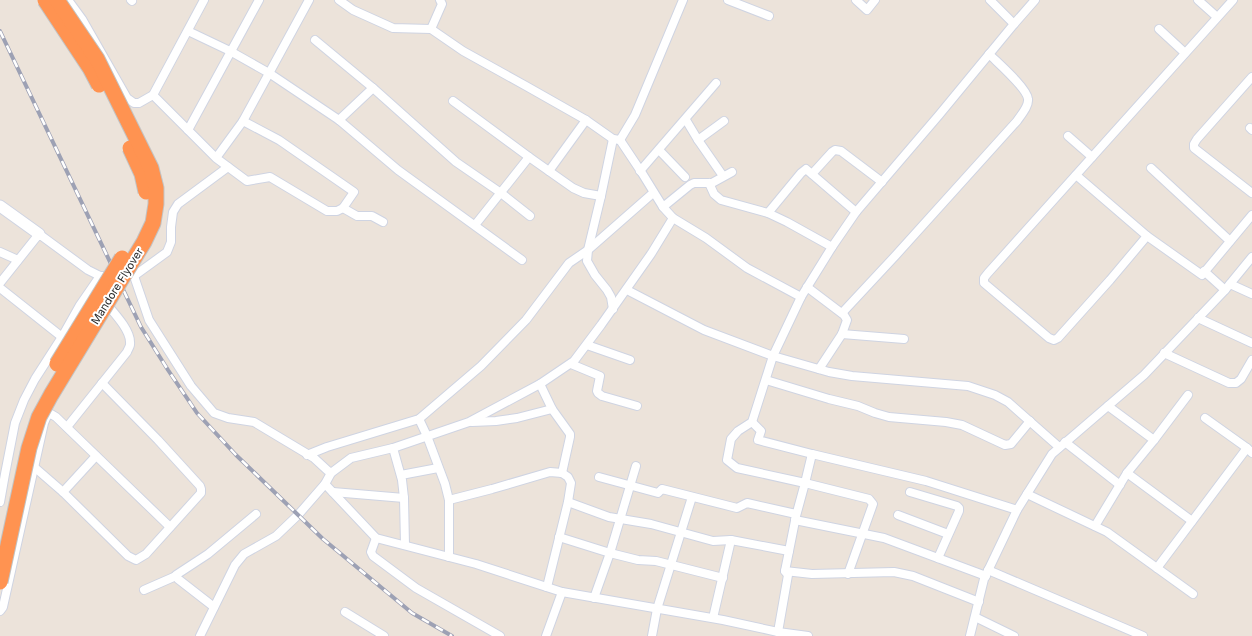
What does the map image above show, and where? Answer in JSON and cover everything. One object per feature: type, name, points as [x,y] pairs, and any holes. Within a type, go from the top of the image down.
[{"type":"highway","name":"Mandore Flyover","points":[[0,536],[19,446],[30,412],[81,323],[137,234],[146,208],[146,190],[142,174],[117,119],[90,68],[45,0]]},
{"type":"highway","name":"Mandore Flyover","points":[[0,582],[29,448],[40,417],[58,382],[144,242],[152,222],[156,204],[156,188],[152,168],[97,59],[57,0]]},
{"type":"street","points":[[68,0],[82,19],[130,101],[134,103],[139,103],[153,95],[188,31],[201,2]]},
{"type":"street","points":[[188,130],[259,0]]},
{"type":"street","points":[[216,158],[243,120],[309,0]]},
{"type":"street","points":[[339,0],[353,10],[393,28],[430,29],[463,51],[586,120],[614,139],[640,170],[653,193],[673,218],[706,238],[747,268],[801,297]]},
{"type":"street","points":[[430,29],[442,4],[440,0]]},
{"type":"street","points":[[613,309],[611,297],[595,275],[587,261],[585,252],[598,195],[614,139],[635,115],[683,0]]},
{"type":"street","points":[[728,0],[769,16]]},
{"type":"street","points":[[856,0],[867,10],[875,0]]},
{"type":"street","points":[[990,0],[1014,24]]},
{"type":"street","points":[[848,574],[873,504],[872,501],[805,483],[737,468],[727,460],[731,439],[738,431],[752,422],[773,356],[801,297],[856,212],[1035,0]]},
{"type":"street","points":[[1198,0],[1218,17]]},
{"type":"street","points":[[1147,236],[1110,280],[1058,338],[1054,340],[1049,338],[984,283],[984,278],[988,273],[1233,0]]},
{"type":"street","points":[[1159,29],[1185,53]]},
{"type":"street","points":[[188,31],[230,51],[269,73],[339,120],[398,170],[522,260]]},
{"type":"street","points":[[315,40],[373,88],[456,162],[501,193],[530,216]]},
{"type":"street","points":[[842,313],[902,250],[1017,121],[1025,110],[1028,99],[1025,90],[989,54]]},
{"type":"street","points":[[1252,77],[1197,139],[1194,144],[1194,148],[1252,193]]},
{"type":"street","points":[[640,170],[686,120],[716,83]]},
{"type":"street","points":[[339,120],[373,88]]},
{"type":"street","points":[[153,95],[216,158],[248,181],[270,177],[327,211],[337,211],[344,208],[354,192],[279,140],[243,120]]},
{"type":"street","points":[[454,101],[573,188],[584,193],[598,195]]},
{"type":"street","points":[[549,171],[586,120]]},
{"type":"street","points":[[686,120],[698,140],[724,176]]},
{"type":"street","points":[[698,140],[724,121]]},
{"type":"street","points":[[1068,136],[1092,157]]},
{"type":"street","points":[[659,150],[686,177]]},
{"type":"street","points":[[812,174],[835,150],[841,151],[882,182]]},
{"type":"street","points":[[475,225],[529,157]]},
{"type":"street","points":[[0,206],[88,270],[100,276],[134,276],[167,252],[171,242],[173,212],[178,204],[228,167]]},
{"type":"street","points":[[1151,168],[1230,241]]},
{"type":"street","points":[[768,213],[804,170],[808,170],[856,212]]},
{"type":"street","points":[[663,207],[690,185],[694,183],[712,183],[732,172]]},
{"type":"street","points":[[1076,175],[1147,236],[1202,275],[1252,215]]},
{"type":"street","points":[[709,183],[714,194],[721,200],[768,213],[832,247]]},
{"type":"street","points":[[310,457],[327,447],[419,419],[481,366],[526,320],[569,263],[585,252],[653,193]]},
{"type":"street","points":[[344,208],[357,216],[372,216],[383,222]]},
{"type":"street","points":[[200,636],[235,566],[244,554],[276,536],[298,515],[325,484],[329,472],[351,458],[394,448],[426,434],[469,422],[540,384],[571,364],[587,345],[627,290],[673,218]]},
{"type":"street","points":[[0,283],[39,234]]},
{"type":"street","points":[[0,252],[18,260]]},
{"type":"street","points":[[970,636],[987,573],[1017,510],[1052,454],[1144,375],[1227,287],[1252,257]]},
{"type":"street","points":[[1204,271],[1227,287],[1252,294]]},
{"type":"street","points":[[0,502],[15,423],[24,400],[80,305],[100,276]]},
{"type":"street","points":[[134,276],[149,320],[191,386],[214,413],[228,418],[254,422],[310,457],[329,472]]},
{"type":"street","points":[[67,427],[127,352],[130,342],[124,326],[93,286]]},
{"type":"street","points":[[807,287],[842,313],[847,320],[842,334],[819,369]]},
{"type":"street","points":[[0,288],[62,337]]},
{"type":"street","points":[[627,290],[704,330],[773,356],[819,369],[852,376],[968,386],[995,395],[1008,402],[1030,421],[1120,484]]},
{"type":"street","points":[[1198,318],[1252,343]]},
{"type":"street","points":[[842,334],[904,339]]},
{"type":"street","points":[[587,345],[630,360]]},
{"type":"street","points":[[1164,353],[1229,383],[1236,383],[1241,379],[1252,360]]},
{"type":"street","points":[[571,364],[600,376],[597,390],[602,396],[637,406]]},
{"type":"street","points":[[766,380],[858,406],[889,418],[946,422],[962,425],[1005,445],[1011,444],[1030,421]]},
{"type":"street","points":[[33,466],[63,492],[128,556],[136,560],[146,554],[201,493],[200,486],[158,440],[102,383]]},
{"type":"street","points":[[540,384],[552,409],[569,432],[570,437],[562,473]]},
{"type":"street","points":[[1095,526],[1127,473],[1188,395]]},
{"type":"street","points":[[1108,406],[1154,440]]},
{"type":"street","points":[[469,422],[496,421],[517,418],[552,409]]},
{"type":"street","points":[[0,611],[3,607],[33,466],[44,423],[47,416],[51,414],[67,427],[170,527]]},
{"type":"street","points":[[1157,568],[1249,450],[1205,418]]},
{"type":"street","points":[[419,419],[445,484],[449,500],[449,557]]},
{"type":"street","points":[[752,422],[761,430],[758,440],[926,481],[1017,510]]},
{"type":"street","points":[[394,448],[401,475],[404,498],[405,545]]},
{"type":"street","points":[[778,632],[788,575],[785,571],[796,517],[812,454]]},
{"type":"street","points":[[63,492],[96,456]]},
{"type":"street","points":[[594,598],[610,553],[636,466]]},
{"type":"street","points":[[401,475],[438,468]]},
{"type":"street","points":[[449,500],[550,472],[562,473],[568,477],[571,483],[568,502],[547,587]]},
{"type":"street","points":[[1127,473],[1192,522]]},
{"type":"street","points":[[599,477],[658,493],[662,489],[737,508],[747,503],[796,517],[884,538],[938,558],[987,573],[1143,636]]},
{"type":"street","points":[[325,484],[376,538],[476,564],[562,592],[713,618],[778,632],[808,636]]},
{"type":"street","points":[[333,492],[404,498]]},
{"type":"street","points":[[910,492],[957,506],[959,508],[938,558]]},
{"type":"street","points":[[1026,494],[1112,535],[1193,594]]},
{"type":"street","points":[[652,636],[657,609],[692,497]]},
{"type":"street","points":[[568,502],[609,517],[650,524],[713,541],[732,540],[789,551]]},
{"type":"street","points":[[177,578],[177,574],[208,554],[256,514]]},
{"type":"street","points":[[898,515],[948,534]]},
{"type":"street","points":[[560,537],[610,553],[638,560],[656,561],[723,578]]},
{"type":"street","points":[[376,538],[371,552],[373,556],[416,588],[500,636]]},
{"type":"street","points":[[713,618],[732,540]]},
{"type":"street","points":[[785,571],[812,574],[894,572],[913,576],[978,602]]},
{"type":"street","points":[[177,578],[214,607]]},
{"type":"street","points":[[144,590],[177,578]]},
{"type":"street","points":[[546,636],[562,592]]},
{"type":"street","points":[[345,612],[384,636]]},
{"type":"street","points":[[975,617],[1014,636]]},
{"type":"railway","points":[[0,31],[141,327],[197,413],[236,455],[323,539],[412,613],[452,636]]}]
